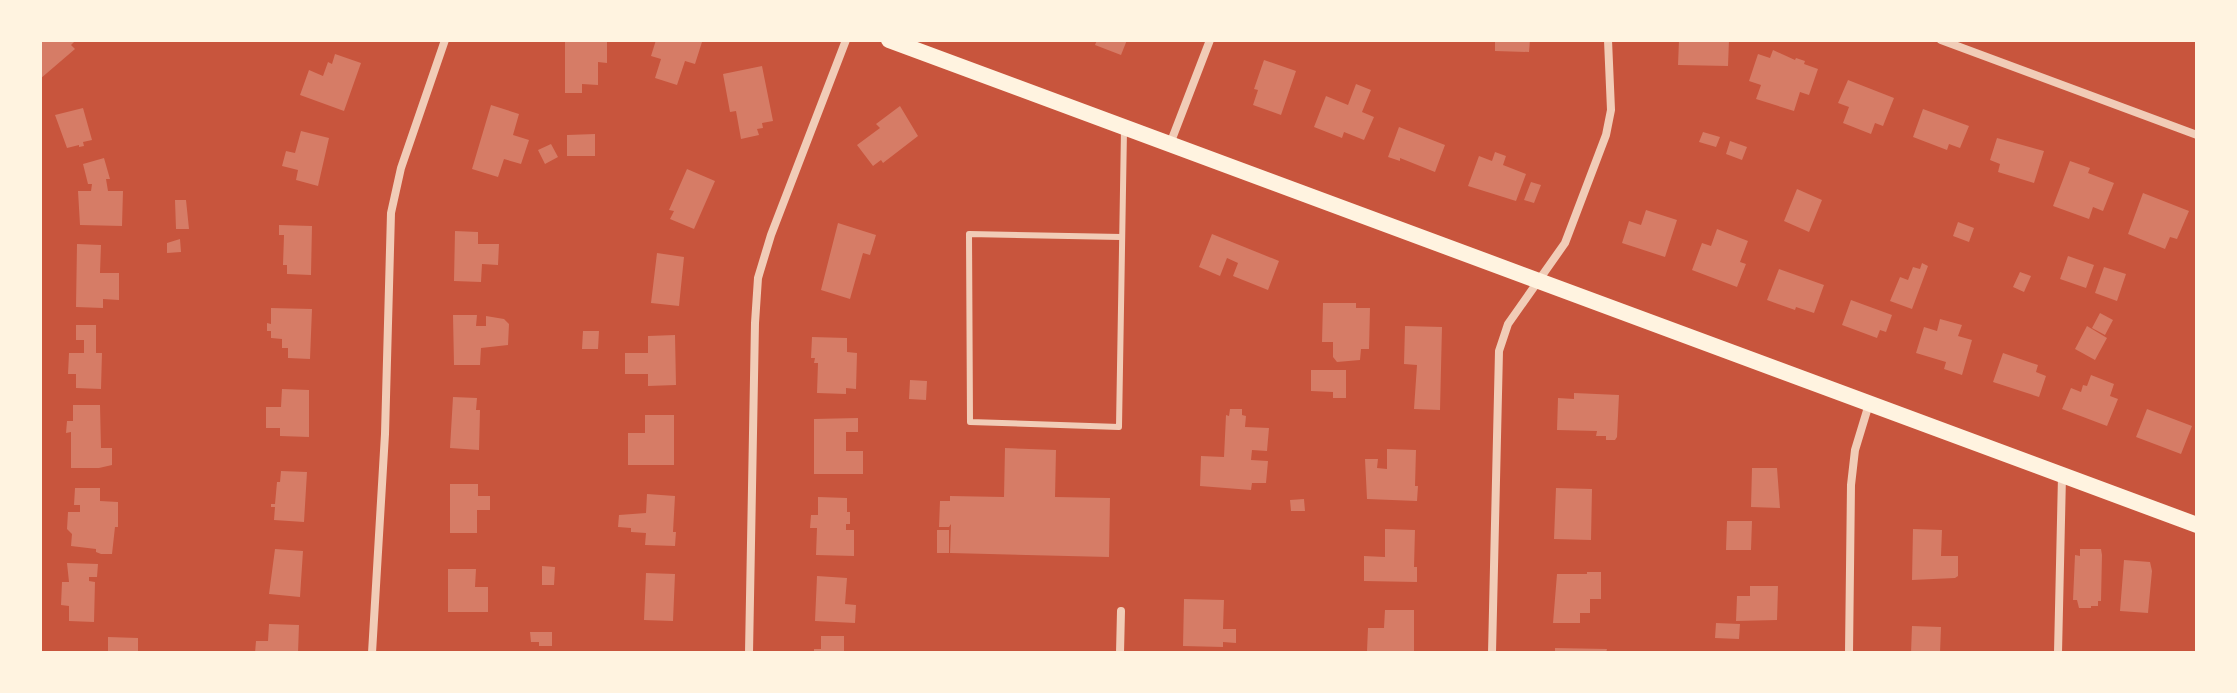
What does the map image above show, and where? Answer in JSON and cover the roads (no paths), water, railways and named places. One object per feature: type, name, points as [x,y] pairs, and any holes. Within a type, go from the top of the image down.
[{"type":"main road","points":[[889,40],[2197,525]]},
{"type":"street","points":[[372,653],[385,434],[391,213],[401,168],[445,40]]},
{"type":"street","points":[[749,653],[758,278],[771,235],[846,40]]},
{"type":"street","points":[[1170,144],[1210,40]]},
{"type":"street","points":[[1492,653],[1499,351],[1508,324],[1565,243],[1610,123],[1608,40]]},
{"type":"street","points":[[1941,40],[2197,135]]},
{"type":"street","points":[[1849,653],[1851,485],[1855,450],[1869,403]]},
{"type":"street","points":[[2058,653],[2062,475]]},
{"type":"street","points":[[1120,653],[1121,611]]},
{"type":"lane","points":[[1121,237],[969,234],[970,422],[1119,427],[1124,127]]}]
